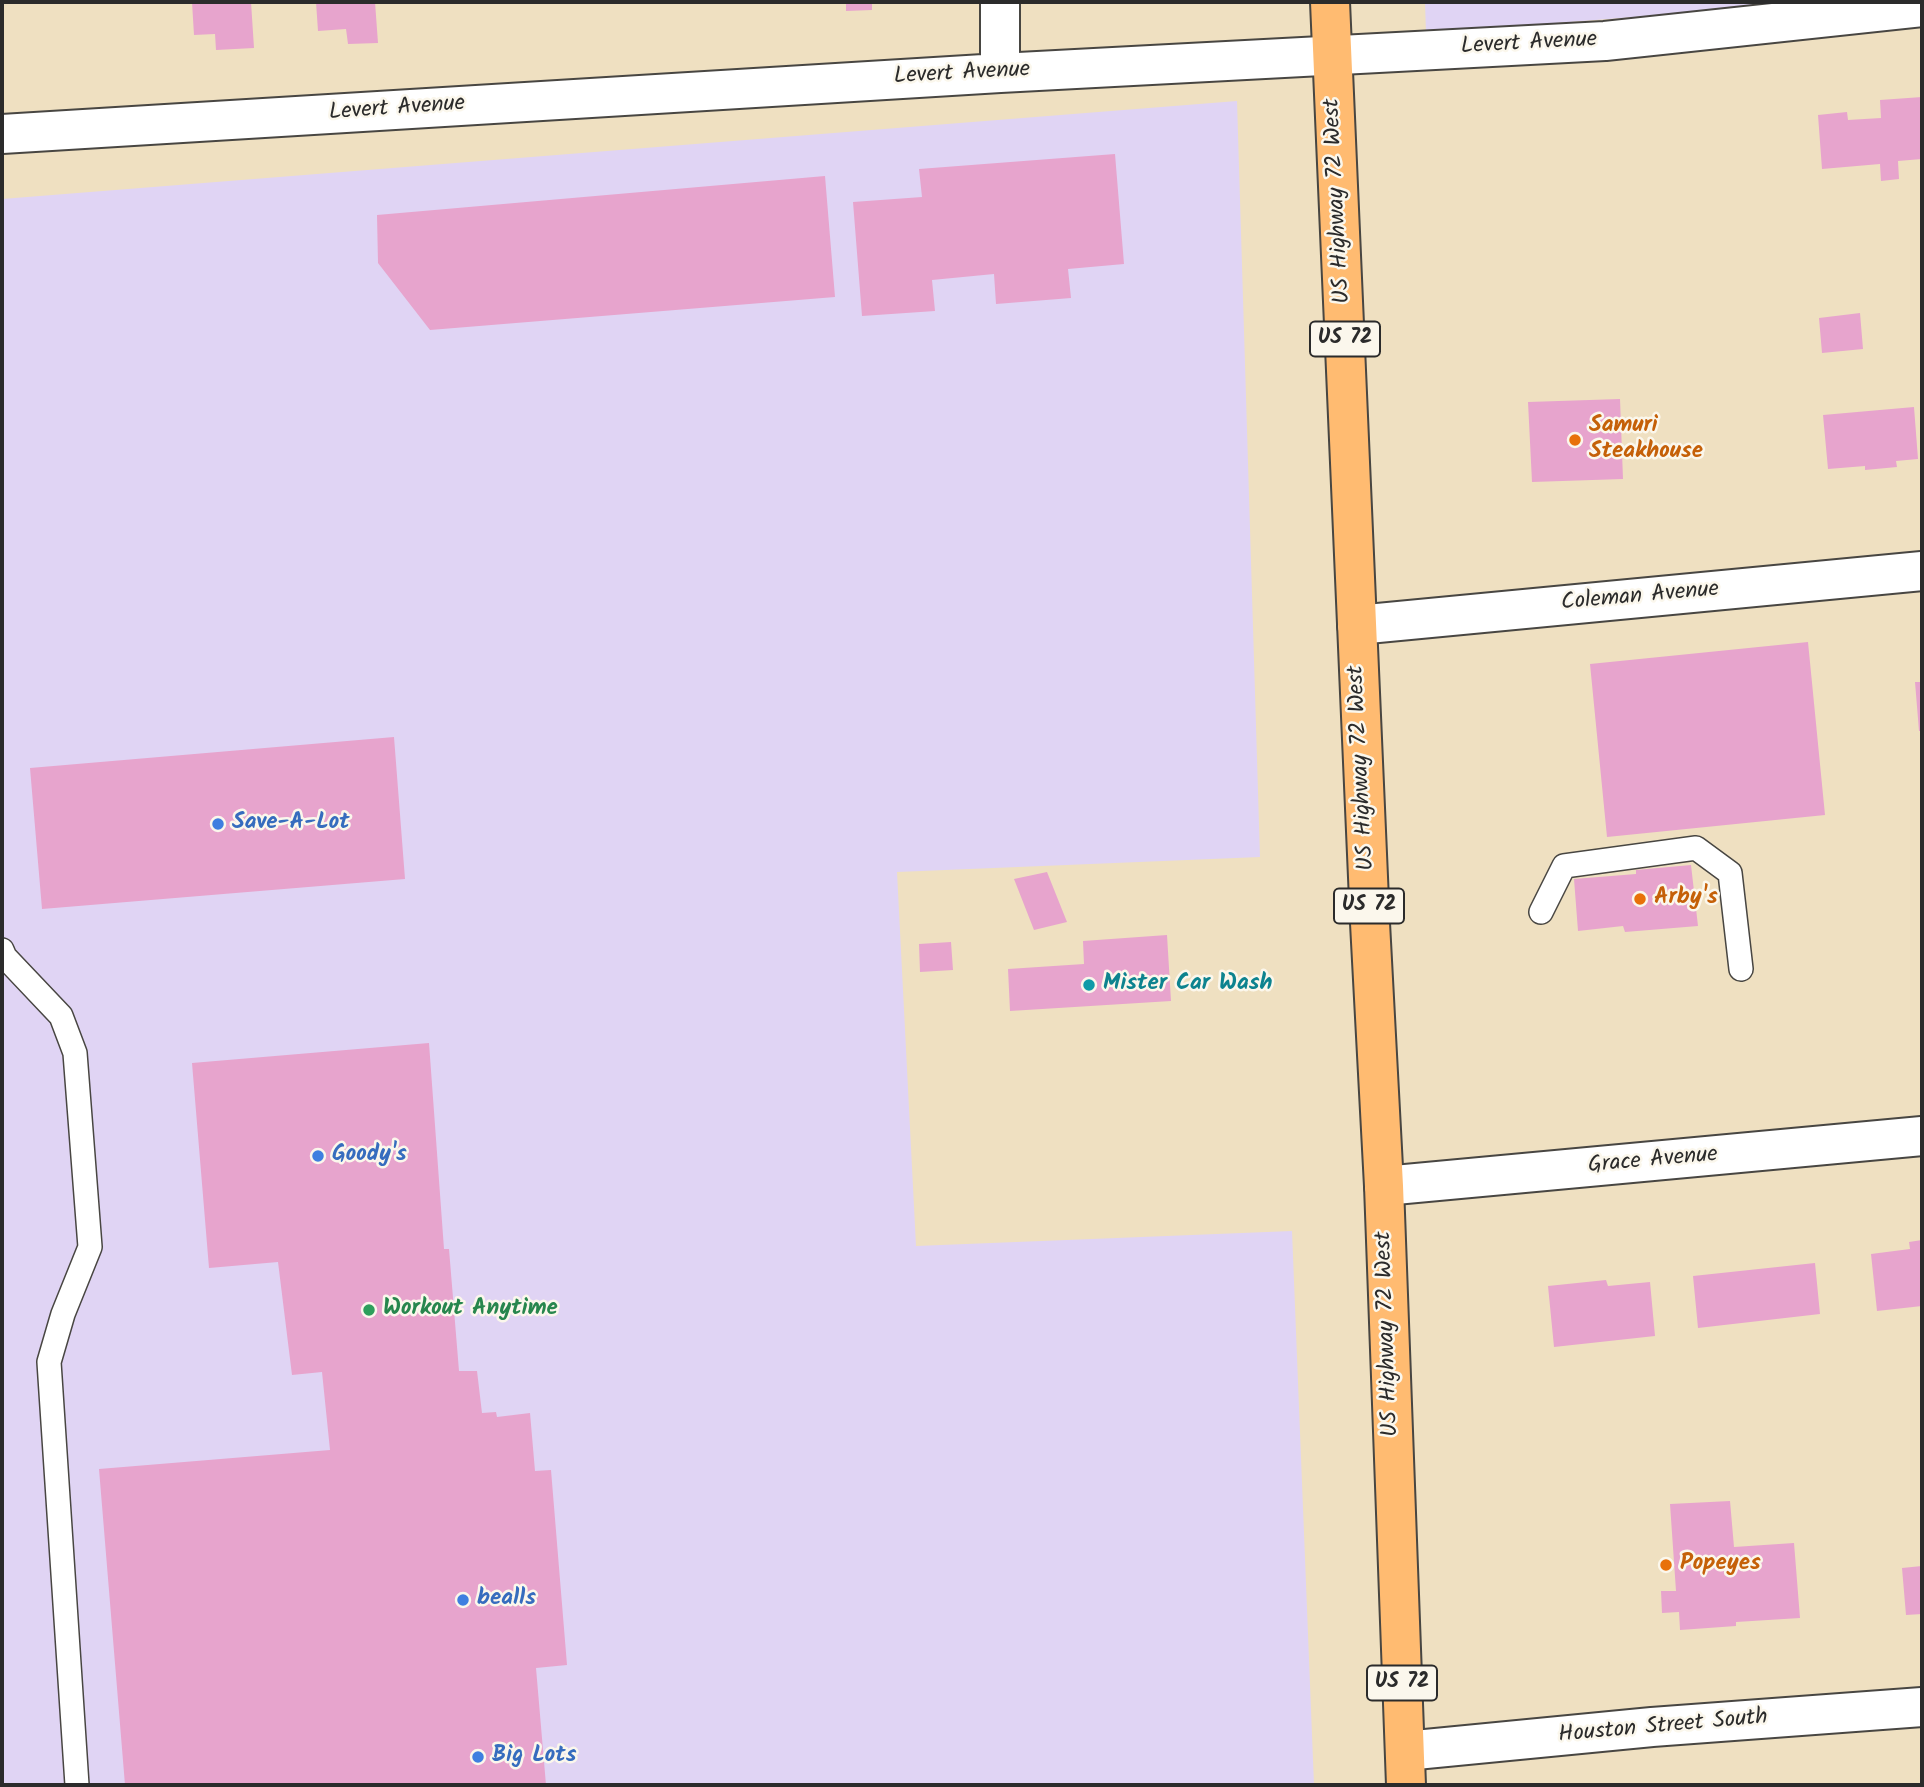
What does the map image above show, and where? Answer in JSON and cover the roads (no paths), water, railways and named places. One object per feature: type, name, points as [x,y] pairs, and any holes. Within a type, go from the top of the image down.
[{"type":"highway","name":"US Highway 72 West","points":[[1330,2],[1384,1186],[1406,1768]]},
{"type":"street","points":[[1000,2],[1000,73]]},
{"type":"street","name":"Levert Avenue","points":[[2,134],[1000,73],[1605,41],[1922,7]]},
{"type":"street","name":"Coleman Avenue","points":[[1357,625],[1922,571]]},
{"type":"street","name":"Grace Avenue","points":[[1384,1186],[1922,1136]]},
{"type":"street","name":"Houston Street South","points":[[1406,1768],[1652,1727],[1922,1707]]},
{"type":"lane","points":[[1541,912],[1564,866],[1696,848],[1730,873],[1741,969]]},
{"type":"lane","points":[[2,950],[5,957],[61,1016],[75,1053],[90,1247],[63,1314],[49,1362],[77,1785]]},
{"type":"place","name":"Samuri Steakhouse","points":[[1575,440]]},
{"type":"place","name":"Save-A-Lot","points":[[218,824]]},
{"type":"place","name":"Arby's","points":[[1640,899]]},
{"type":"place","name":"Mister Car Wash","points":[[1089,985]]},
{"type":"place","name":"Goody's","points":[[318,1156]]},
{"type":"place","name":"Workout Anytime","points":[[369,1310]]},
{"type":"place","name":"Popeyes","points":[[1666,1565]]},
{"type":"place","name":"bealls","points":[[463,1600]]},
{"type":"place","name":"Big Lots","points":[[478,1757]]}]
